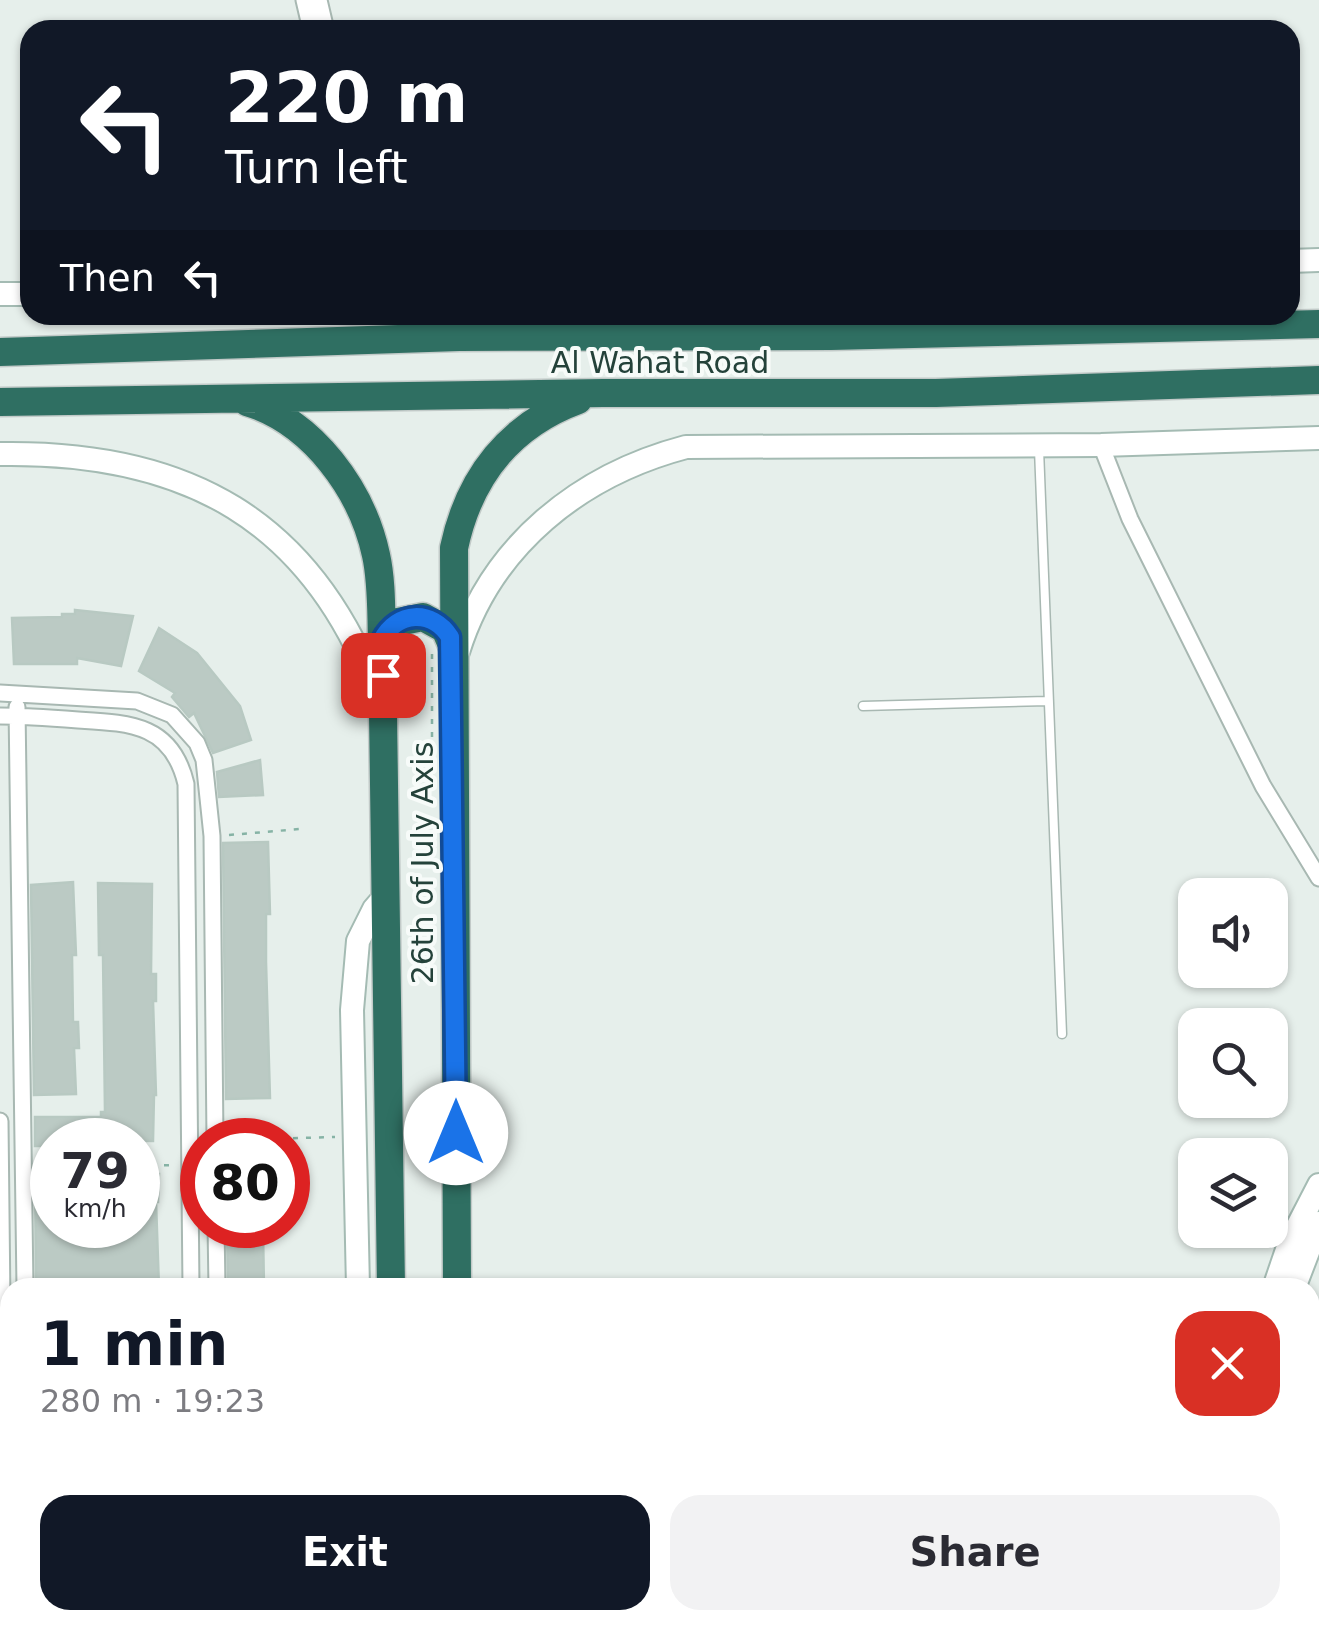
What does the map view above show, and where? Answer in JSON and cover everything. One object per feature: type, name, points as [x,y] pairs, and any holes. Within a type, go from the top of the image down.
[{"type":"highway","name":"Al Wahat Road","points":[[0,352],[459,337],[832,336],[1278,325]]},
{"type":"highway","name":"Al Wahat Road","points":[[0,402],[603,393],[936,393],[1319,380]]},
{"type":"highway","points":[[1268,383],[1319,400]]},
{"type":"highway","name":"26th of July Axis","points":[[457,1278],[446,655],[454,548],[476,483],[503,446],[559,407],[603,393]]},
{"type":"highway","name":"26th of July Axis","points":[[236,399],[257,405],[300,432],[328,458],[351,489],[372,535],[378,560],[390,1278]]},
{"type":"highway","points":[[382,640],[398,622],[423,617],[446,630],[446,655]]},
{"type":"street","points":[[446,655],[506,560],[526,536],[573,496],[627,466],[686,447],[1101,446],[1319,438]]},
{"type":"street","points":[[1101,446],[1130,519],[1262,786],[1319,878]]},
{"type":"street","points":[[0,454],[64,456],[128,466],[190,486],[243,513],[287,546],[328,595],[356,644],[383,710]]},
{"type":"street","points":[[25,1278],[8,693],[116,697],[155,706],[186,727],[204,760],[212,836],[216,1118]]},
{"type":"street","points":[[9,716],[141,726],[172,750],[182,766],[186,784],[194,1118]]},
{"type":"street","points":[[358,1278],[352,1010],[358,941],[386,894]]},
{"type":"street","points":[[0,1121],[0,1278]]},
{"type":"street","points":[[1277,1278],[1290,1241],[1319,1185]]},
{"type":"street","points":[[1298,1278],[1319,1223]]},
{"type":"street","points":[[191,1278],[192,1248]]},
{"type":"street","points":[[216,1248],[217,1278]]},
{"type":"lane","points":[[1039,444],[1062,1034]]},
{"type":"lane","points":[[863,706],[1048,701]]},
{"type":"path","points":[[432,790],[446,655]]},
{"type":"path","points":[[212,836],[300,828]]},
{"type":"path","points":[[310,1137],[355,1136]]},
{"type":"building","points":[[75,610],[133,616],[121,666],[77,658],[77,664],[14,664],[12,618],[62,617],[75,614]]},
{"type":"building","points":[[159,628],[197,653],[240,706],[251,740],[213,753],[194,713],[189,717],[172,697],[175,693],[139,671]]},
{"type":"building","points":[[260,760],[263,795],[219,797],[217,772]]},
{"type":"building","points":[[268,842],[270,1098],[226,1099],[223,843]]},
{"type":"building","points":[[73,882],[73,1022],[78,1022],[79,1048],[74,1048],[76,1094],[34,1095],[31,885]]},
{"type":"building","points":[[98,883],[152,884],[151,974],[156,974],[154,1118],[35,1118],[101,1117],[101,1112],[105,1112],[103,955],[99,955]]},
{"type":"building","points":[[36,1248],[158,1248],[159,1278],[36,1278]]},
{"type":"building","points":[[227,1248],[263,1248],[264,1278],[228,1278]]},
{"type":"route","points":[[383,675],[382,640],[398,622],[423,617],[446,630],[452,645],[456,1133]]}]
